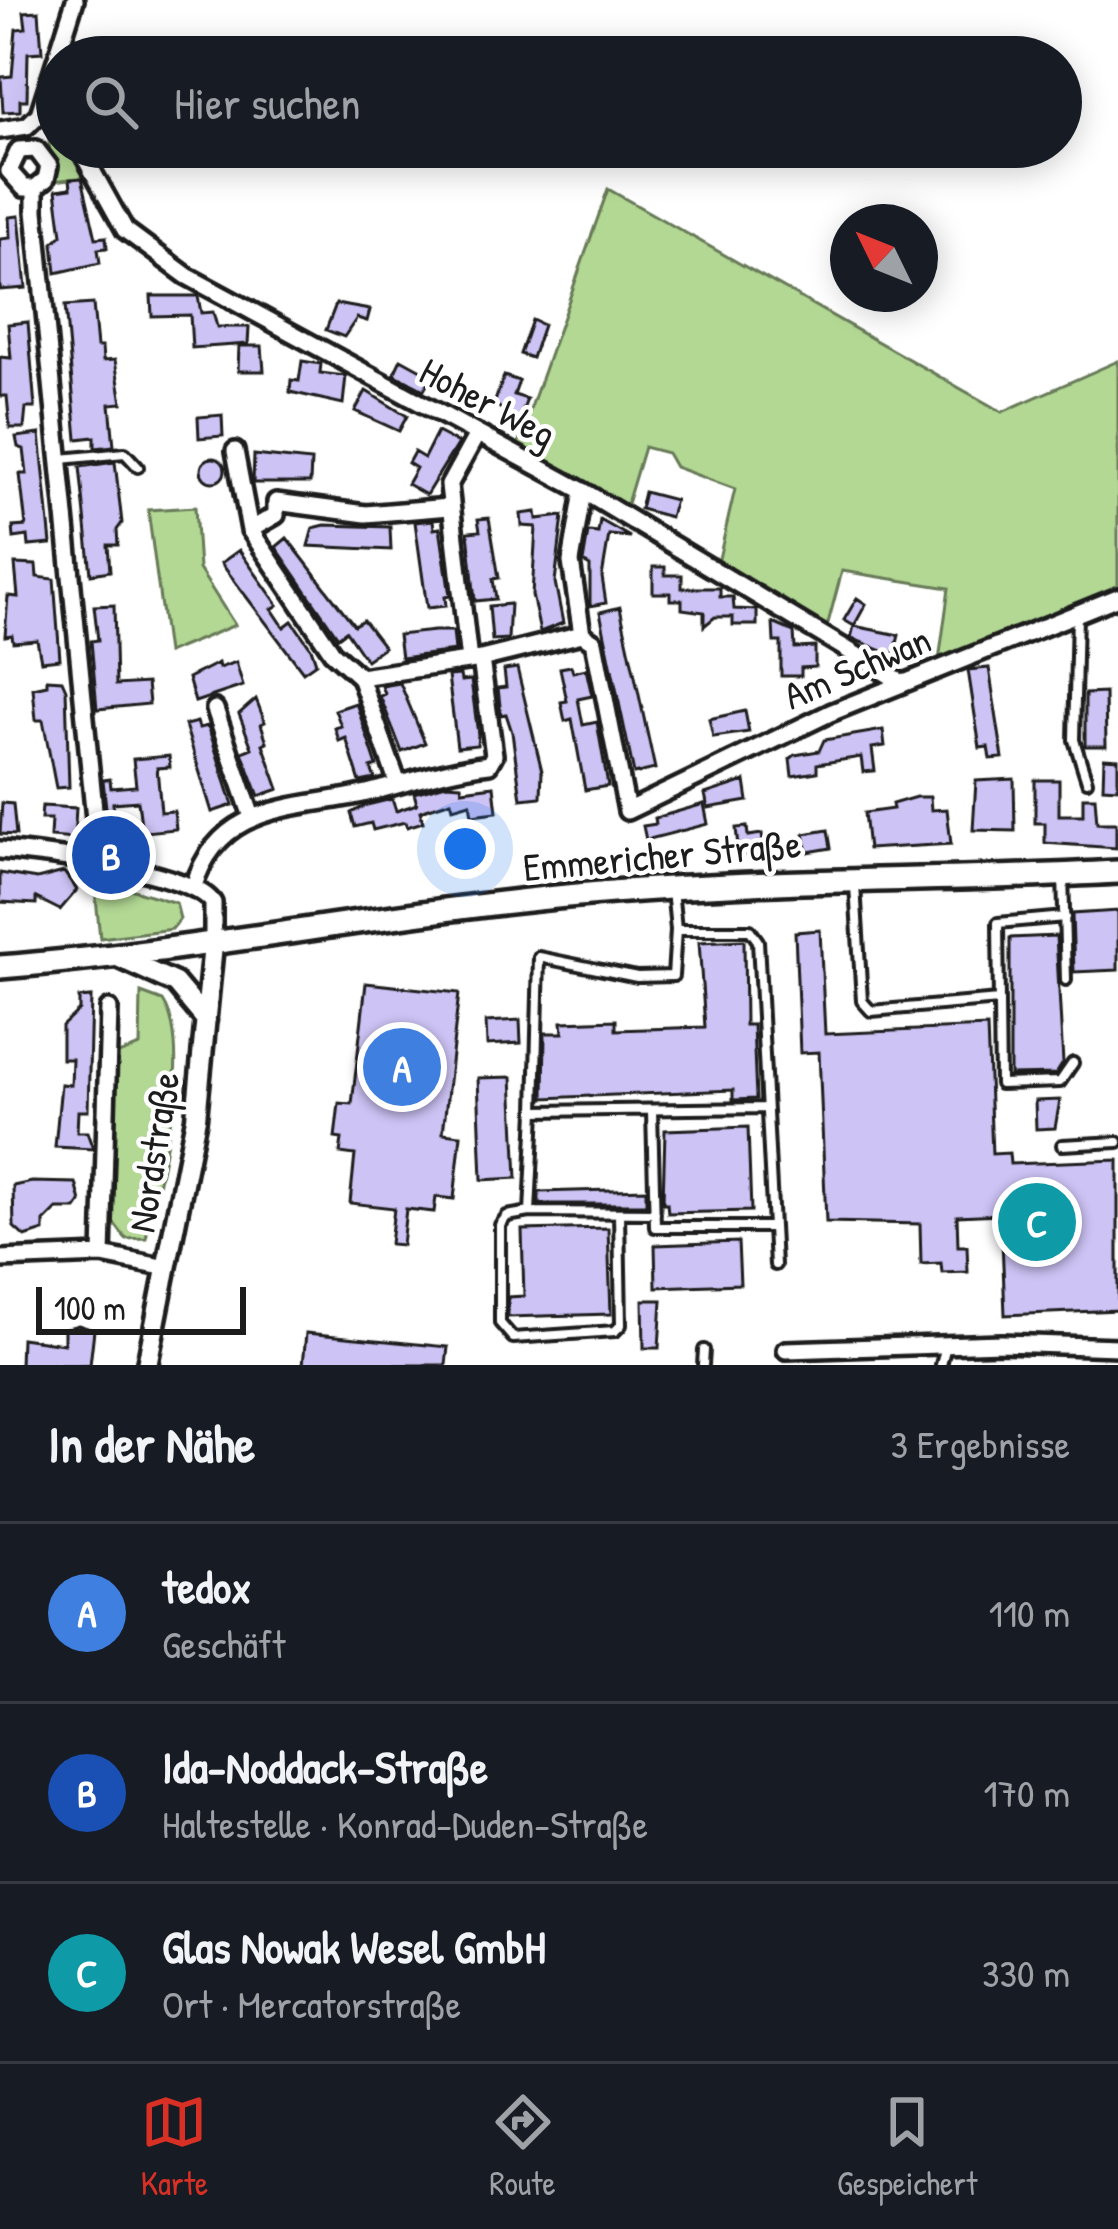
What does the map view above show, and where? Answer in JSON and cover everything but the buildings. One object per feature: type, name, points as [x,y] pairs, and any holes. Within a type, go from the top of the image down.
[{"type":"main road","name":"Emmericher Straße","points":[[0,967],[120,958],[672,887],[855,877],[1118,872]]},
{"type":"street","points":[[63,36],[75,0]]},
{"type":"street","points":[[0,130],[27,126],[36,118]]},
{"type":"street","points":[[35,188],[4,179],[19,150],[36,149]]},
{"type":"street","points":[[35,188],[46,179],[49,168]]},
{"type":"street","name":"Hoher Weg","points":[[91,168],[125,230],[187,276],[583,491],[901,682]]},
{"type":"street","points":[[35,188],[99,860]]},
{"type":"street","points":[[194,886],[200,864],[215,846],[252,817],[295,802],[489,764],[494,755],[448,507],[449,485],[477,434]]},
{"type":"street","points":[[235,451],[250,530],[332,652],[360,676],[398,784]]},
{"type":"street","points":[[360,676],[475,660],[582,634],[571,562],[583,491]]},
{"type":"street","points":[[243,503],[284,501],[365,514],[448,507]]},
{"type":"street","points":[[250,530],[276,515],[284,501]]},
{"type":"street","name":"Am Schwan","points":[[582,634],[594,642],[626,811],[901,682],[1118,597]]},
{"type":"street","points":[[215,710],[252,817]]},
{"type":"street","points":[[0,850],[99,860],[194,886],[213,903],[213,945]]},
{"type":"street","name":"Nordstraße","points":[[147,1365],[196,1118],[213,945]]},
{"type":"street","name":"Nordstraße","points":[[120,958],[175,983],[206,1020]]},
{"type":"street","name":"Nordstraße","points":[[102,1255],[109,1009]]},
{"type":"street","points":[[0,1258],[102,1255],[167,1268]]},
{"type":"street","points":[[785,1350],[1118,1346]]},
{"type":"street","points":[[863,1365],[869,1347]]},
{"type":"lane","points":[[61,459],[125,453],[138,467]]},
{"type":"lane","points":[[1077,613],[1074,740],[1088,781]]},
{"type":"lane","points":[[1064,874],[1066,980]]},
{"type":"lane","points":[[855,877],[862,1001],[871,1011],[999,1000]]},
{"type":"lane","points":[[530,1212],[539,957],[637,977],[674,976],[672,887]]},
{"type":"lane","points":[[1065,917],[998,922],[1000,1084],[1060,1082],[1073,1063]]},
{"type":"lane","points":[[676,930],[749,930],[755,935],[775,1265]]},
{"type":"lane","points":[[535,1111],[766,1108]]},
{"type":"lane","points":[[652,1111],[655,1227],[773,1227]]},
{"type":"lane","points":[[1062,1145],[1118,1142]]},
{"type":"lane","points":[[619,1213],[621,1324],[615,1331],[513,1338],[500,1323],[500,1225],[507,1216],[530,1212],[655,1213]]},
{"type":"lane","points":[[941,1365],[946,1345]]},
{"type":"lane","points":[[703,1365],[704,1350]]},
{"type":"green space","points":[[51,168],[83,168],[88,177],[52,181]]},
{"type":"green space","points":[[608,189],[1002,412],[1118,361],[1118,593],[939,661],[949,588],[842,571],[827,627],[718,563],[735,489],[675,467],[667,453],[644,447],[626,507],[517,447]]},
{"type":"green space","points":[[195,507],[199,569],[235,625],[167,653],[148,510]]},
{"type":"green space","points":[[94,878],[176,903],[180,919],[172,929],[100,938]]},
{"type":"green space","points":[[141,993],[163,1001],[172,1023],[175,1083],[146,1238],[126,1239],[113,1222],[118,1054],[140,1046]]},
{"type":"place","name":"Ida-Noddack-Straße","points":[[111,855]]},
{"type":"place","name":"tedox","points":[[402,1067]]},
{"type":"place","name":"Glas Nowak Wesel GmbH","points":[[1037,1222]]}]
